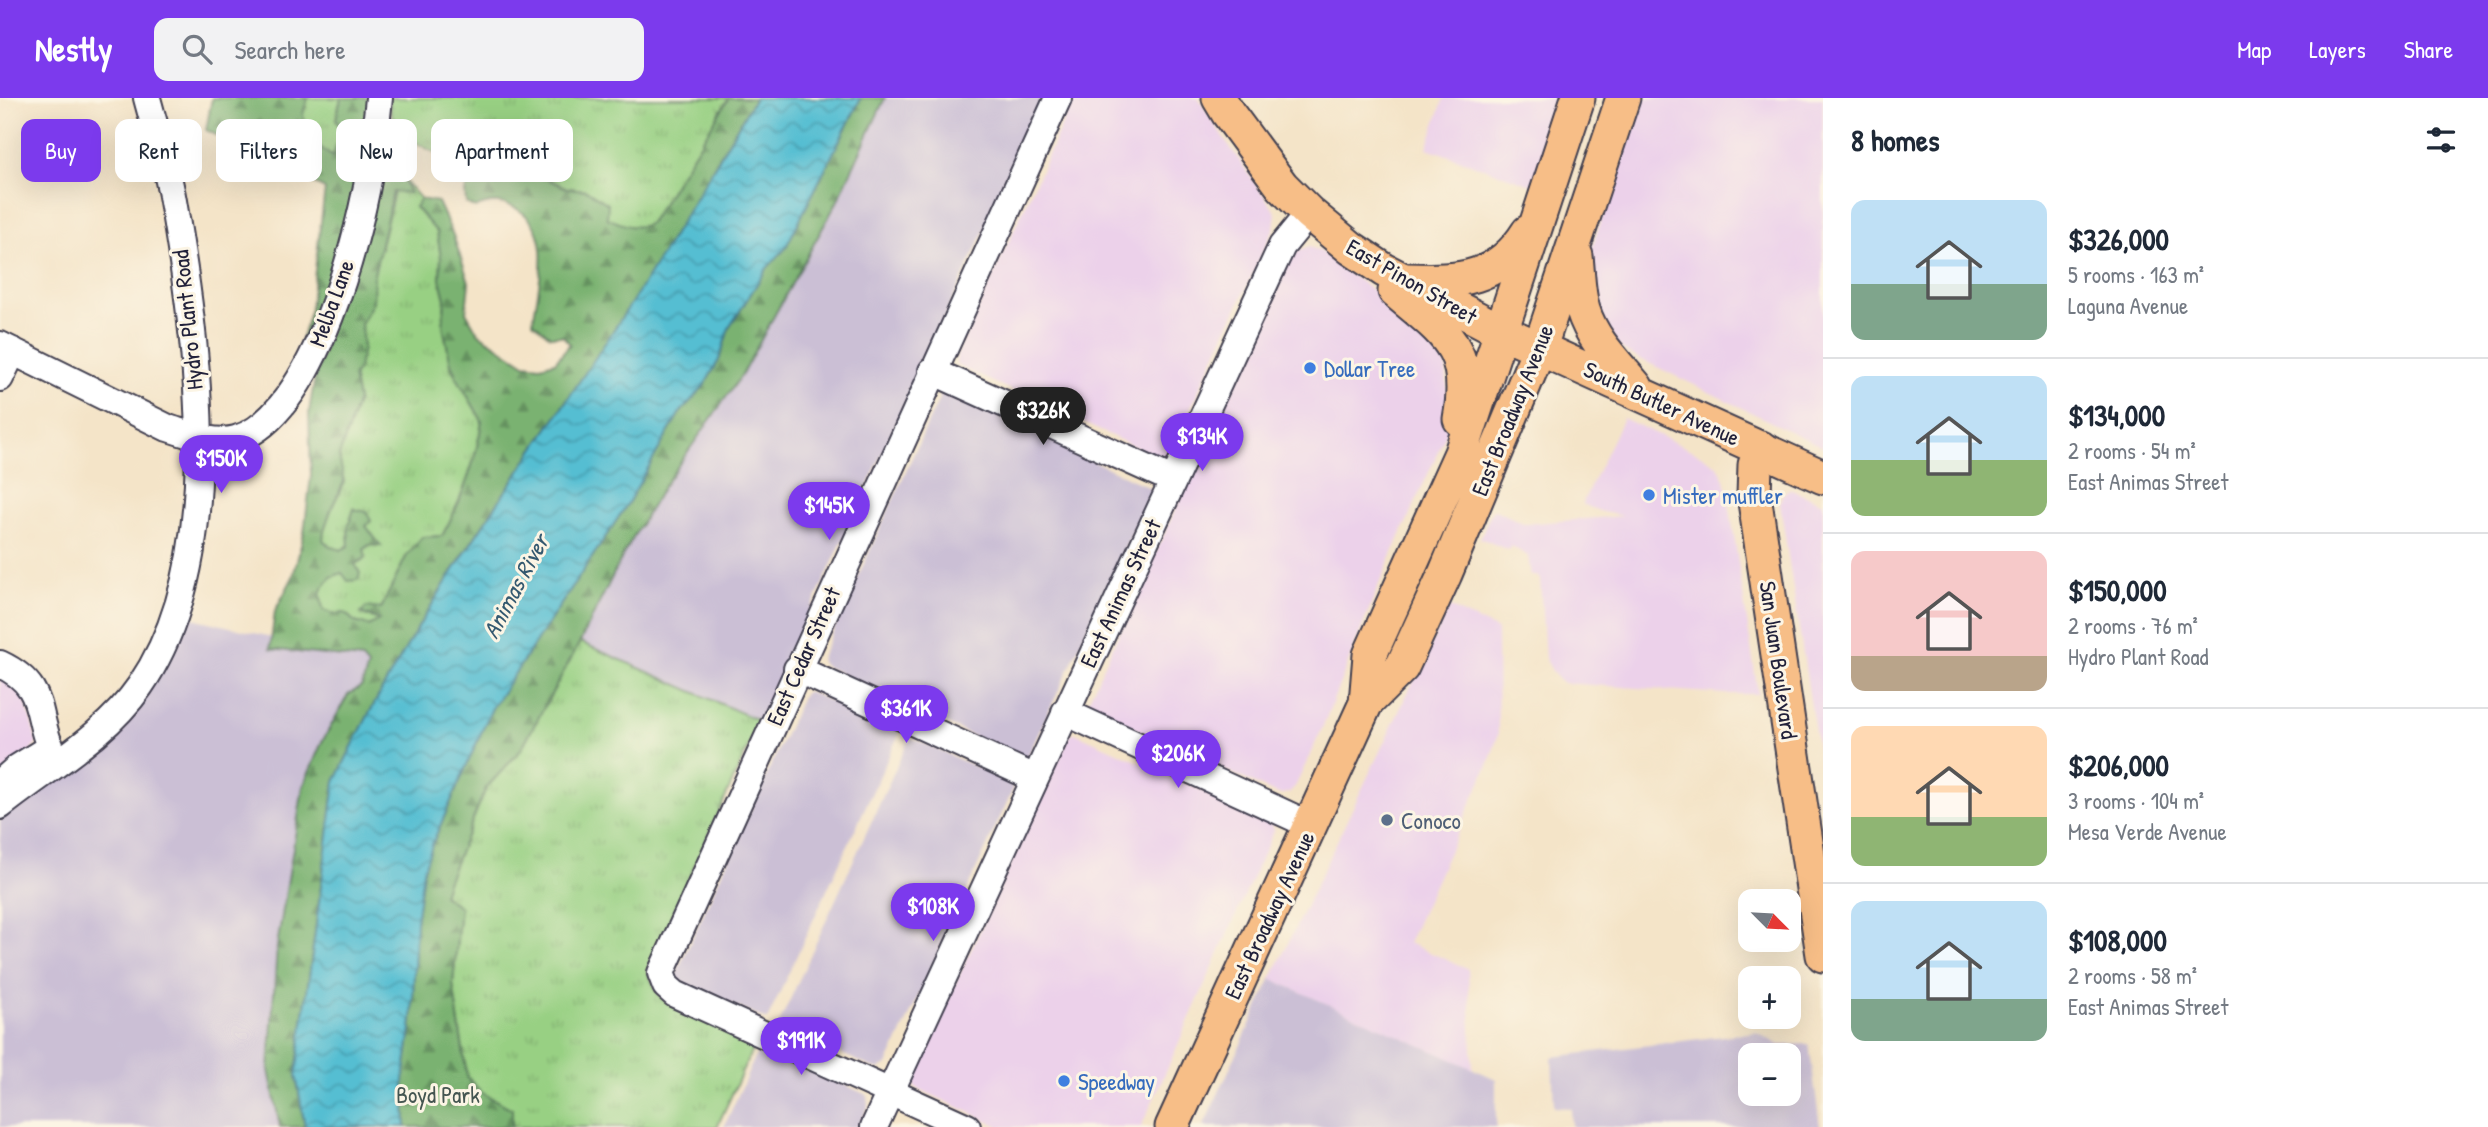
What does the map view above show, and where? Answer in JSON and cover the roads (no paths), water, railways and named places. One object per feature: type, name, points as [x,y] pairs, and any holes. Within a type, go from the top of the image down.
[{"type":"main road","name":"East Pinon Street","points":[[1219,98],[1282,186],[1351,248],[1404,280],[1501,331]]},
{"type":"main road","name":"East Broadway Avenue","points":[[1366,704],[1370,655],[1461,453],[1578,98]]},
{"type":"main road","name":"East Broadway Avenue","points":[[1172,1127],[1366,704],[1402,667],[1445,574],[1540,347],[1623,98]]},
{"type":"main road","points":[[1404,280],[1464,279],[1495,267],[1522,241],[1545,198]]},
{"type":"main road","points":[[1575,242],[1580,297],[1588,324],[1640,392]]},
{"type":"main road","points":[[1351,248],[1396,292],[1443,331],[1461,362],[1465,384],[1449,482]]},
{"type":"main road","name":"South Butler Avenue","points":[[1501,331],[1823,477]]},
{"type":"main road","name":"San Juan Boulevard","points":[[1761,448],[1755,465],[1754,495],[1823,955]]},
{"type":"street","name":"Hydro Plant Road","points":[[0,806],[54,754],[102,729],[126,705],[156,660],[170,628],[193,550],[198,486],[198,436],[190,323],[173,198],[147,98]]},
{"type":"street","name":"Melba Lane","points":[[6,348],[168,428],[198,436],[233,440],[246,435],[278,412],[300,379],[337,294],[358,224],[372,158],[379,98]]},
{"type":"street","name":"East Cedar Street","points":[[891,1091],[675,994],[666,986],[661,972],[1058,98]]},
{"type":"street","name":"East Animas Street","points":[[1035,778],[1282,246],[1309,213]]},
{"type":"street","points":[[0,378],[6,348]]},
{"type":"street","points":[[932,371],[1173,480]]},
{"type":"street","points":[[0,664],[21,676],[35,693],[54,754],[17,768],[0,783]]},
{"type":"street","points":[[797,669],[1035,778],[874,1127]]},
{"type":"street","points":[[1065,712],[1310,825]]},
{"type":"street","points":[[891,1091],[967,1127]]},
{"type":"water","name":"Animas River","points":[[755,98],[861,98],[785,249],[767,268],[729,328],[719,360],[704,386],[679,414],[628,503],[492,708],[433,842],[423,872],[416,922],[412,1021],[404,1080],[406,1127],[305,1127],[296,1075],[335,782],[401,656],[438,595],[635,297]]},
{"type":"place","name":"Dollar Tree","points":[[1310,368]]},
{"type":"place","name":"Mister muffler","points":[[1649,495]]},
{"type":"place","name":"Conoco","points":[[1387,820]]},
{"type":"place","name":"Speedway","points":[[1064,1081]]},
{"type":"park label","name":"Boyd Park","points":[[438,1094]]}]
